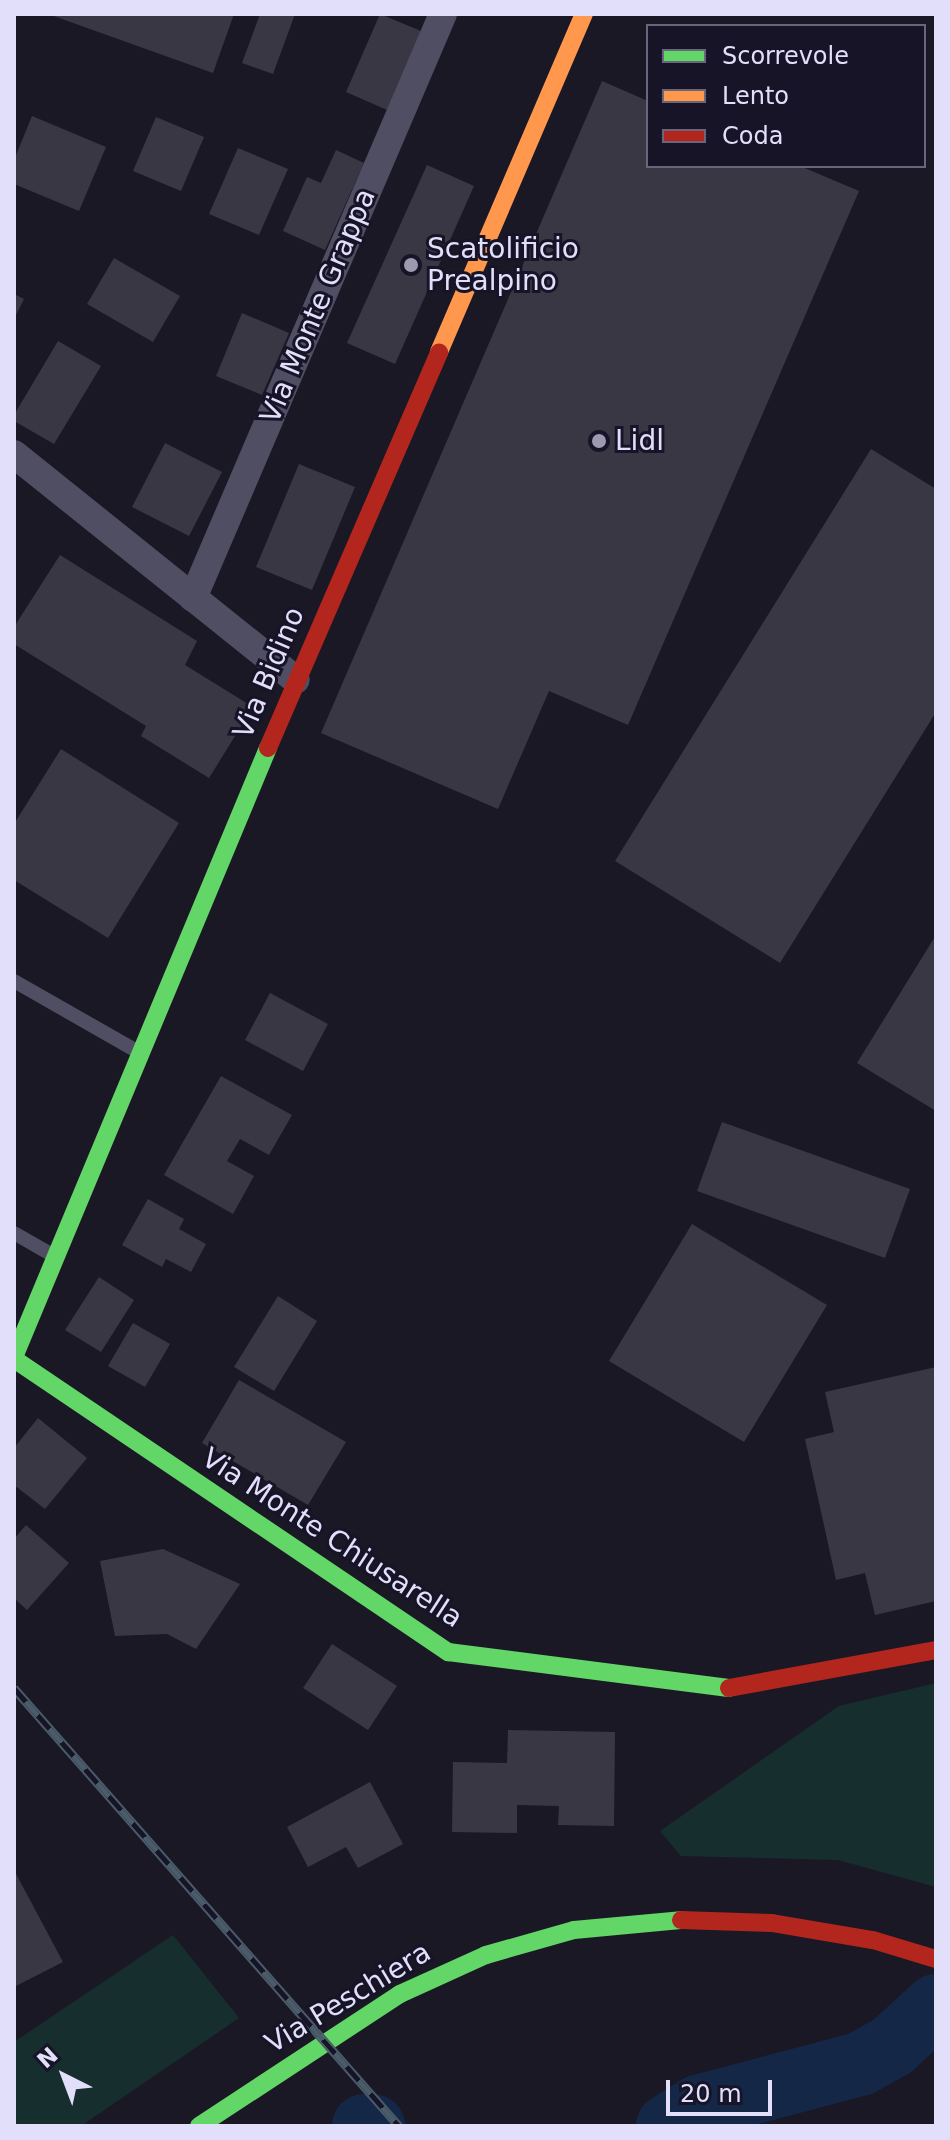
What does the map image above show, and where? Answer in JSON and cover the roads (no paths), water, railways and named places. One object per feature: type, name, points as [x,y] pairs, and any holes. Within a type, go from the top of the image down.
[{"type":"street","name":"Via Monte Grappa","points":[[193,598],[443,14]]},
{"type":"street","name":"Via Bidino","points":[[14,1358],[138,1052],[584,14]]},
{"type":"street","points":[[14,454],[296,680]]},
{"type":"street","name":"Via Monte Chiusarella","points":[[14,1358],[448,1652],[730,1688],[936,1650]]},
{"type":"street","name":"Via Peschiera","points":[[199,2126],[400,1994],[486,1955],[574,1930],[662,1919],[744,1921],[819,1929],[936,1959]]},
{"type":"lane","points":[[14,981],[138,1052]]},
{"type":"lane","points":[[14,1233],[54,1256]]},
{"type":"waterway","points":[[668,2126],[698,2107],[860,2064],[891,2047],[936,2006]]},
{"type":"waterway","points":[[364,2126],[373,2126]]},
{"type":"railway","points":[[14,1688],[399,2126]]},
{"type":"place","name":"Scatolificio Prealpino","points":[[411,265]]},
{"type":"place","name":"Lidl","points":[[599,441]]}]
